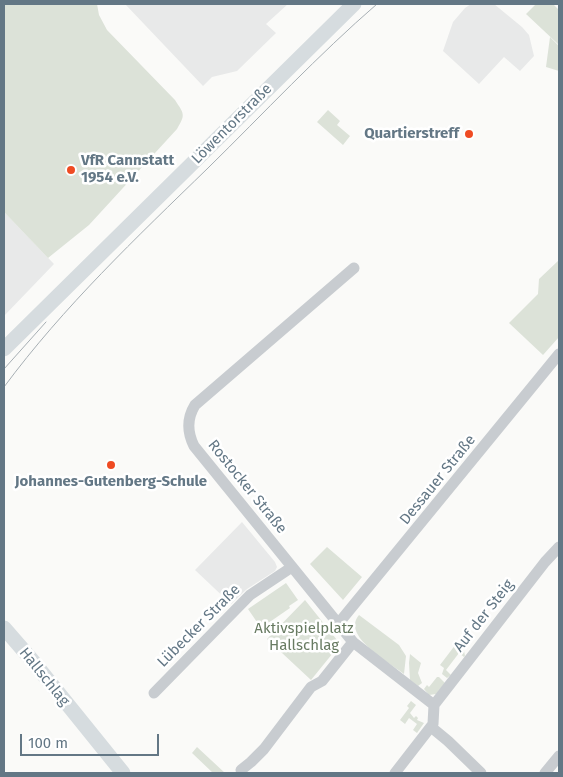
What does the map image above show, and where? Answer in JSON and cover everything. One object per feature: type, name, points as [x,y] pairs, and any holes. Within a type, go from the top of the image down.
[{"type":"main road","name":"Löwentorstraße","points":[[4,349],[354,4]]},
{"type":"main road","name":"Hallschlag","points":[[4,628],[123,773]]},
{"type":"street","name":"Rostocker Straße","points":[[354,268],[195,405],[188,420],[190,438],[194,446],[353,642],[434,705]]},
{"type":"street","name":"Dessauer Straße","points":[[338,624],[559,354]]},
{"type":"street","name":"Auf der Steig","points":[[434,705],[545,562],[559,547]]},
{"type":"street","name":"Lübecker Straße","points":[[154,693],[250,595],[292,567]]},
{"type":"street","points":[[241,770],[264,749],[311,687],[322,681],[353,642]]},
{"type":"street","points":[[395,773],[431,728],[434,705]]},
{"type":"street","points":[[431,728],[448,741],[481,773]]},
{"type":"street","points":[[545,773],[559,756]]},
{"type":"shaded area","points":[[125,4],[288,4],[266,24],[276,33],[237,71],[212,77],[203,86]]},
{"type":"shaded area","points":[[471,4],[494,4],[529,35],[534,56],[520,71],[504,57],[479,84],[443,51],[453,22]]},
{"type":"shaded area","points":[[4,212],[54,264],[4,316]]},
{"type":"shaded area","points":[[242,522],[277,567],[275,571],[247,589],[231,604],[195,570]]},
{"type":"green space","name":"VfR Cannstatt 1954 e.V.","points":[[4,4],[97,4],[99,15],[107,30],[175,100],[183,114],[177,129],[89,225],[48,258],[4,212]]},
{"type":"green space","points":[[536,4],[553,4],[559,10],[559,45],[526,14]]},
{"type":"green space","points":[[550,37],[559,46],[559,71],[546,67]]},
{"type":"green space","points":[[328,110],[340,121],[337,125],[350,136],[343,145],[317,122]]},
{"type":"green space","points":[[559,260],[559,337],[543,355],[509,323],[538,294],[539,279]]},
{"type":"green space","points":[[327,547],[362,577],[343,600],[310,564]]},
{"type":"green space","points":[[286,583],[298,600],[289,606],[290,608],[261,628],[248,609]]},
{"type":"green space","name":"Aktivspielplatz Hallschlag","points":[[305,600],[337,640],[337,648],[311,680],[267,639]]},
{"type":"green space","points":[[359,615],[399,645],[406,656],[404,674],[378,656],[361,640],[356,631],[355,623]]},
{"type":"green space","points":[[456,644],[464,651],[465,656],[459,653],[446,670],[451,675],[447,678],[442,674],[444,668],[440,665]]},
{"type":"green space","points":[[410,654],[421,663],[418,673],[422,683],[418,686],[410,680]]},
{"type":"green space","points":[[437,677],[445,683],[436,694],[429,695],[424,689],[427,685],[429,687]]},
{"type":"green space","points":[[411,701],[416,705],[410,713],[414,718],[416,716],[417,720],[424,723],[417,733],[413,730],[417,724],[409,718],[405,724],[400,720],[409,708],[407,706]]},
{"type":"green space","points":[[197,747],[225,773],[213,773],[192,753]]},
{"type":"tram line","points":[[4,387],[51,328],[102,273],[312,64],[377,4]]},
{"type":"tram line","points":[[4,369],[46,322]]},
{"type":"place","name":"Quartierstreff","points":[[469,134]]},
{"type":"place","name":"VfR Cannstatt 1954 e.V.","points":[[71,170]]},
{"type":"place","name":"Johannes-Gutenberg-Schule","points":[[111,465]]}]
